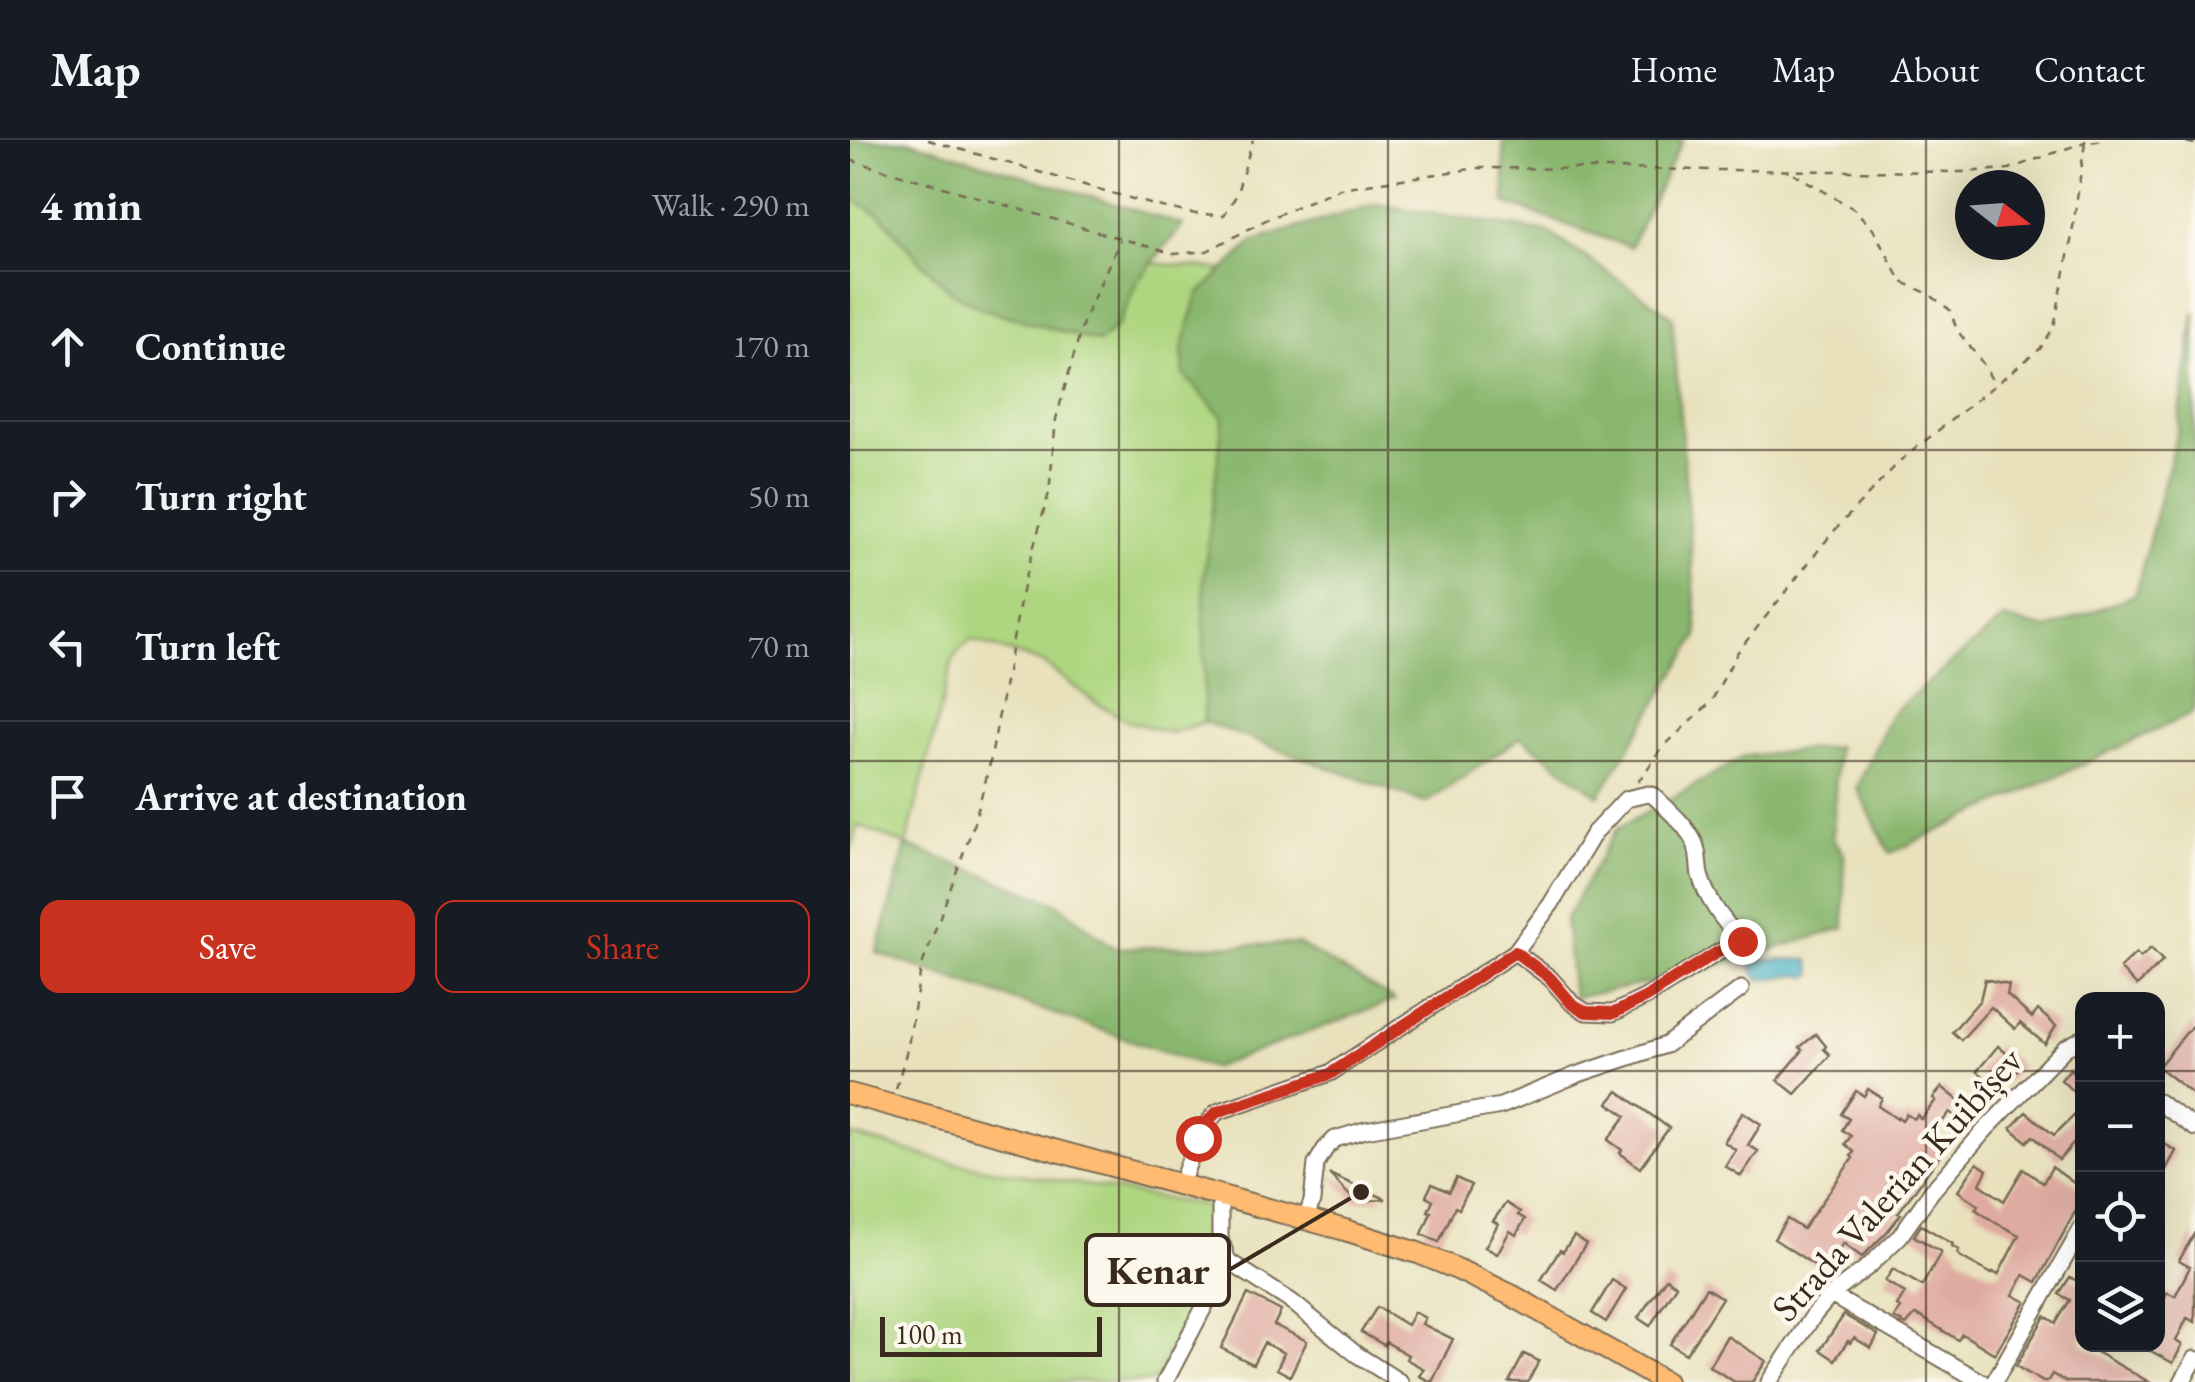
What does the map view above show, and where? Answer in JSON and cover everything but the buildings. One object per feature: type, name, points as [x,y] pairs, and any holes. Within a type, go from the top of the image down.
[{"type":"main road","points":[[850,1094],[1418,1253],[1513,1296],[1665,1382]]},
{"type":"street","points":[[1180,1184],[1198,1138],[1217,1112],[1330,1074],[1515,952],[1552,904],[1594,833],[1626,799],[1654,796],[1682,823],[1696,845],[1710,901],[1742,941],[1614,1013],[1586,1012],[1572,1004],[1550,978],[1515,952]]},
{"type":"street","points":[[1306,1219],[1316,1164],[1335,1139],[1365,1130],[1502,1106],[1666,1044],[1741,989]]},
{"type":"street","name":"Strada Valerian Kuibîșev","points":[[1769,1382],[1831,1296],[1900,1236],[1932,1191],[1985,1130],[2065,1048],[2075,1043]]},
{"type":"street","points":[[2165,1109],[2195,1128]]},
{"type":"street","points":[[1220,1195],[1220,1238],[1228,1261],[1292,1302],[1356,1354],[1400,1382]]},
{"type":"street","points":[[1994,1382],[2075,1240]]},
{"type":"street","points":[[1165,1382],[1228,1261]]},
{"type":"street","points":[[1831,1296],[1982,1382]]},
{"type":"street","points":[[2185,1381],[2195,1358]]},
{"type":"path","points":[[928,140],[1157,206],[1224,215],[1236,196],[1253,140]]},
{"type":"path","points":[[850,160],[1174,254],[1207,251],[1340,188],[1478,168],[1961,172],[2009,169],[2085,141],[2107,140]]},
{"type":"path","points":[[2172,140],[2195,144]]},
{"type":"path","points":[[1626,799],[1662,748],[1711,702],[1737,653],[1834,532],[1901,460],[2040,349],[2054,327],[2085,141]]},
{"type":"path","points":[[1792,172],[1854,208],[1873,230],[1902,282],[1929,294],[1950,310],[1957,330],[1984,365],[1994,386]]},
{"type":"path","points":[[892,1106],[922,968],[972,830],[989,768],[1024,581],[1049,493],[1056,419],[1084,320],[1121,238]]},
{"type":"green space","points":[[850,140],[907,140],[1183,225],[1138,280],[1118,325],[1099,342],[980,308],[951,291],[881,215],[850,198]]},
{"type":"green space","points":[[1503,140],[1683,140],[1630,247],[1505,203]]},
{"type":"green space","points":[[850,198],[881,215],[951,291],[1027,321],[1098,342],[1118,325],[1138,280],[1152,263],[1224,270],[1198,295],[1185,375],[1224,418],[1204,576],[1204,722],[1170,733],[1128,721],[1093,701],[1043,663],[971,640],[952,663],[906,845],[858,825],[850,851]]},
{"type":"green space","points":[[1375,204],[1548,232],[1672,316],[1698,636],[1599,796],[1521,737],[1426,803],[1204,722],[1204,576],[1223,418],[1184,375],[1182,349],[1198,295],[1254,241]]},
{"type":"green space","points":[[2195,312],[2195,709],[1890,853],[1857,788],[1891,714],[2003,619],[2048,629],[2135,595],[2178,429]]},
{"type":"green space","points":[[1837,747],[1833,838],[1844,854],[1844,928],[1679,977],[1573,998],[1565,920],[1616,830],[1746,756]]},
{"type":"green space","points":[[906,845],[1057,903],[1114,948],[1298,944],[1395,1000],[1212,1068],[877,953]]},
{"type":"green space","points":[[850,1135],[944,1161],[1209,1206],[1213,1242],[1202,1287],[1154,1382],[850,1382]]},
{"type":"water","points":[[1809,960],[1813,974],[1758,980],[1749,961]]},
{"type":"place","name":"Kenar","points":[[1361,1192]]},
{"type":"route","points":[[1198,1138],[1217,1112],[1330,1074],[1515,952],[1550,978],[1572,1004],[1586,1012],[1614,1013],[1742,941]]}]
